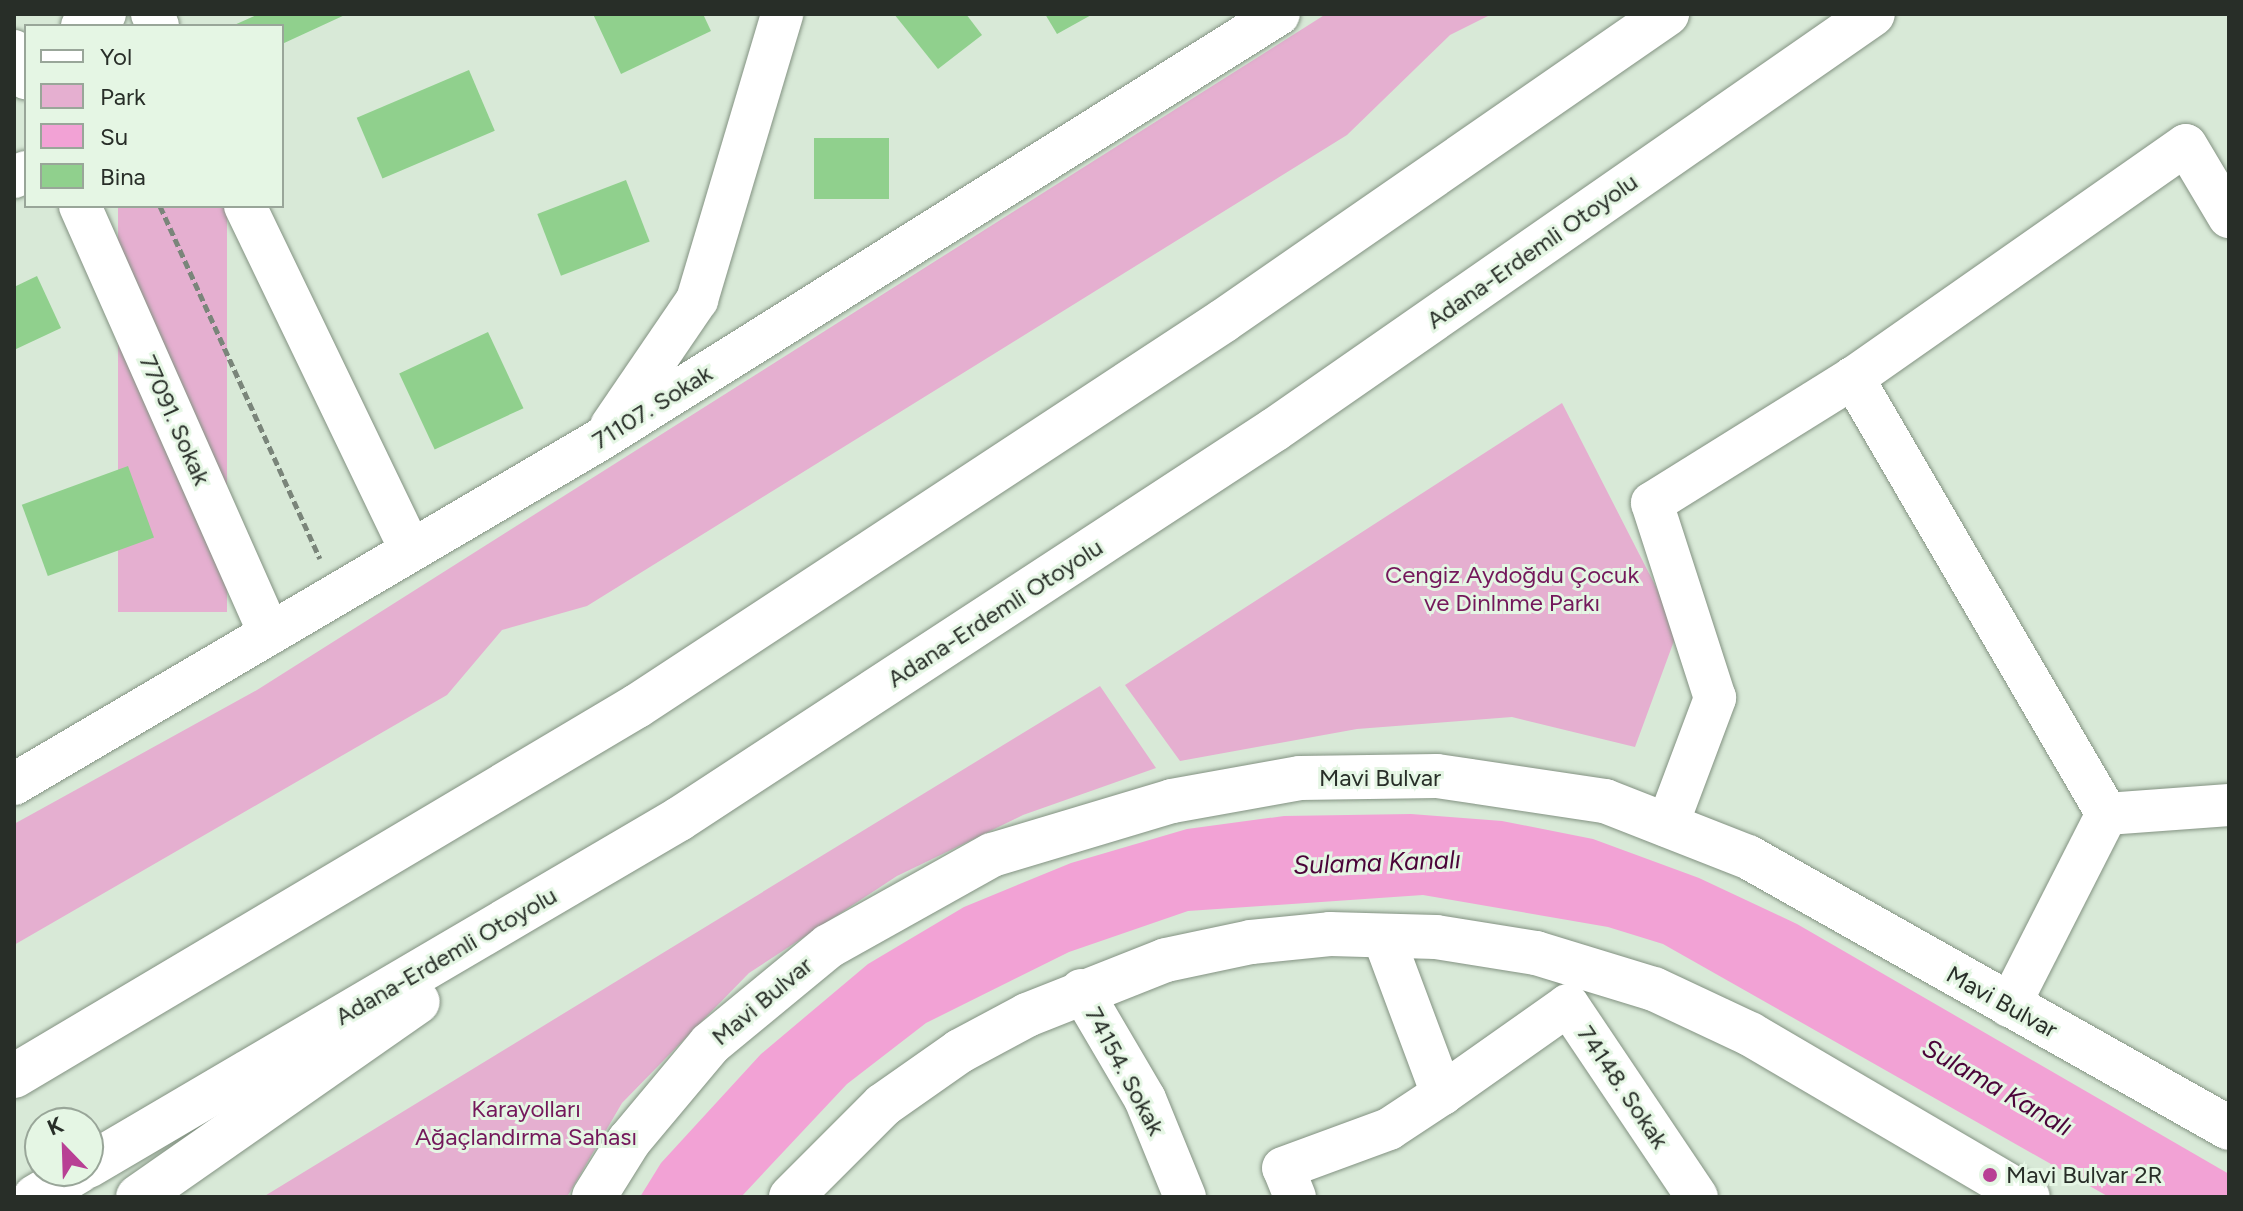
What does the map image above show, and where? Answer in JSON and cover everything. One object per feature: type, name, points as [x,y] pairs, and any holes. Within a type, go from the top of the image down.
[{"type":"main road","points":[[1405,196],[1619,14]]},
{"type":"main road","points":[[14,1076],[637,706],[1085,414],[1667,14]]},
{"type":"main road","name":"Adana-Erdemli Otoyolu","points":[[104,1157],[679,819],[1274,430],[1873,14]]},
{"type":"main road","name":"Mavi Bulvar","points":[[594,1197],[629,1141],[710,1044],[829,946],[992,855],[1172,801],[1300,778],[1437,776],[1605,801],[1748,857],[2229,1128]]},
{"type":"main road","points":[[138,1197],[679,819]]},
{"type":"main road","points":[[791,1197],[883,1105],[960,1051],[1081,990],[1166,960],[1251,942],[1383,936],[1436,937],[1536,953],[1654,989],[1750,1034],[2028,1197]]},
{"type":"main road","points":[[14,1061],[117,1017]]},
{"type":"street","points":[[86,24],[105,14]]},
{"type":"street","points":[[601,439],[697,300],[782,14]]},
{"type":"street","name":"71107. Sokak","points":[[14,784],[601,439],[1279,14]]},
{"type":"street","points":[[1667,826],[1715,698],[1652,503],[1853,378],[2186,145],[2229,217]]},
{"type":"street","name":"77091. Sokak","points":[[81,208],[270,634]]},
{"type":"street","points":[[246,208],[410,549]]},
{"type":"street","points":[[1853,378],[2107,814]]},
{"type":"street","points":[[2107,814],[2229,805]]},
{"type":"street","points":[[2009,1006],[2107,814]]},
{"type":"street","points":[[1295,1197],[1283,1168],[1389,1129],[1442,1094],[1383,936]]},
{"type":"street","name":"74154. Sokak","points":[[1081,990],[1145,1099],[1185,1197]]},
{"type":"street","name":"74148. Sokak","points":[[1442,1094],[1568,1005],[1697,1197]]},
{"type":"path","points":[[161,208],[327,574]]},
{"type":"green space","points":[[1326,14],[1492,14],[1450,35],[1347,135],[587,606],[502,630],[447,695],[14,945],[14,824],[257,690]]},
{"type":"green space","points":[[118,208],[227,208],[227,612],[118,612]]},
{"type":"green space","name":"Cengiz Aydoğdu Çocuk ve Dinlnme Parkı","points":[[1562,403],[1678,630],[1635,747],[1512,717],[1357,729],[1180,761],[1125,685]]},
{"type":"green space","name":"Karayolları Ağaçlandırma Sahası","points":[[1100,686],[1156,768],[1023,815],[897,876],[749,973],[622,1103],[567,1197],[263,1197]]},
{"type":"water","name":"Sulama Kanalı","points":[[1411,814],[1502,821],[1593,839],[1699,878],[1797,924],[2229,1174],[2229,1197],[2109,1197],[1663,944],[1608,927],[1423,895],[1188,911],[1069,952],[926,1023],[847,1084],[741,1197],[640,1197],[661,1163],[761,1054],[868,964],[964,907],[1071,863],[1187,829],[1284,816]]},
{"type":"building","points":[[259,14],[347,14],[284,43],[284,24],[236,24]]},
{"type":"building","points":[[593,14],[703,14],[711,31],[621,74]]},
{"type":"building","points":[[894,14],[966,14],[982,35],[938,69]]},
{"type":"building","points":[[1045,14],[1093,14],[1057,34]]},
{"type":"building","points":[[469,70],[495,131],[382,178],[357,118]]},
{"type":"building","points":[[814,138],[889,138],[889,199],[814,199]]},
{"type":"building","points":[[626,180],[650,242],[561,276],[537,214]]},
{"type":"building","points":[[37,276],[61,328],[14,350],[14,287]]},
{"type":"building","points":[[488,332],[523,408],[435,450],[399,373]]},
{"type":"building","points":[[128,466],[154,537],[48,576],[22,505]]},
{"type":"place","name":"Mavi Bulvar 2R","points":[[1990,1175]]}]
